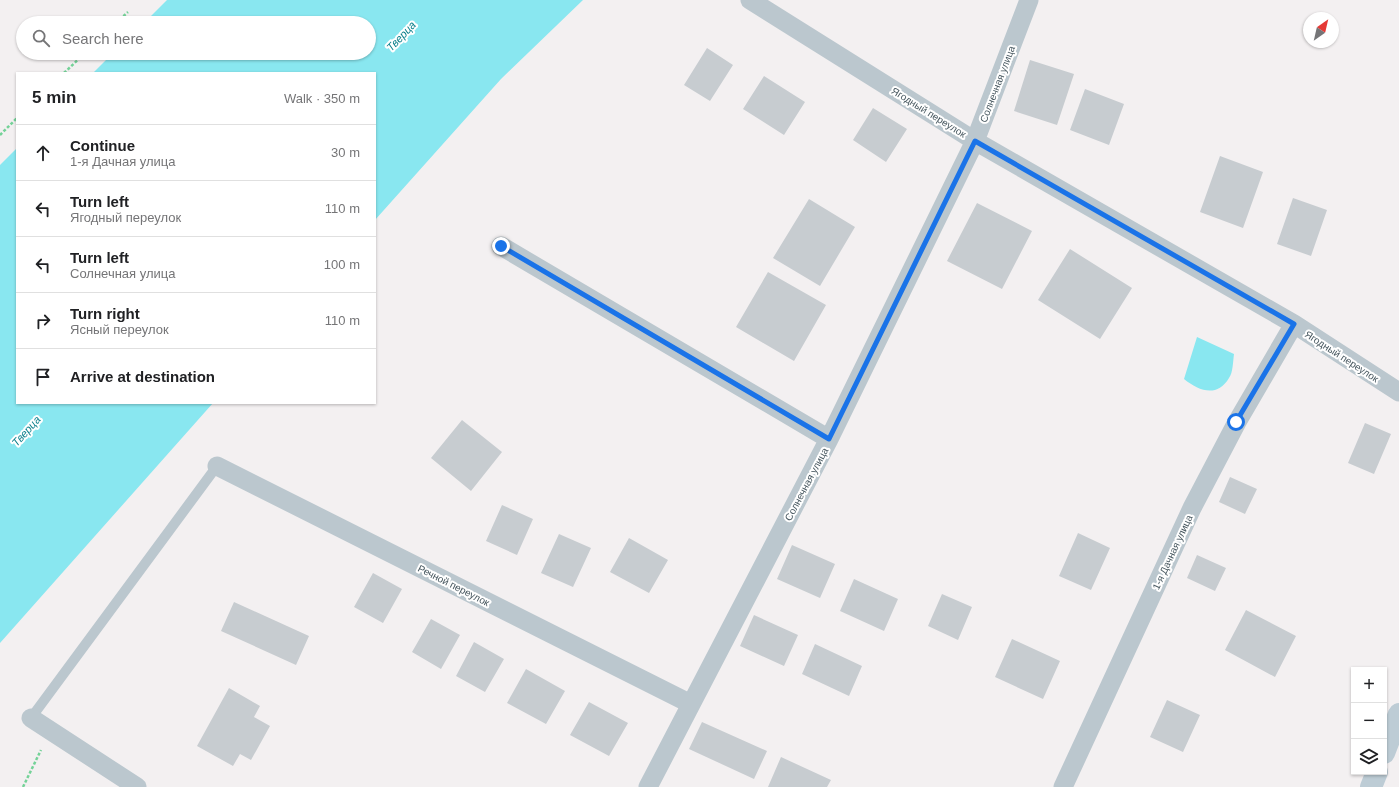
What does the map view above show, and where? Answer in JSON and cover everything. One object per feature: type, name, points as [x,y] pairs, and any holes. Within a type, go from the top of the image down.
[{"type":"main road","points":[[1387,745],[1399,714]]},
{"type":"main road","points":[[1371,787],[1376,775]]},
{"type":"street","name":"Ягодный переулок","points":[[750,0],[975,141],[1294,324],[1399,392]]},
{"type":"street","name":"Солнечная улица","points":[[648,787],[829,439],[975,141],[1028,0]]},
{"type":"street","points":[[501,246],[829,439]]},
{"type":"street","name":"1-я Дачная улица","points":[[1063,787],[1192,508],[1236,422],[1294,324]]},
{"type":"street","name":"Речной переулок","points":[[217,466],[691,704]]},
{"type":"street","points":[[32,718],[124,780],[137,787]]},
{"type":"lane","points":[[32,718],[217,466]]},
{"type":"path","points":[[124,16],[128,12]]},
{"type":"path","points":[[65,72],[78,60]]},
{"type":"path","points":[[0,135],[16,119]]},
{"type":"path","points":[[23,787],[51,730]]},
{"type":"water","name":"Тверца","points":[[167,0],[583,0],[501,79],[376,219],[376,72],[94,72],[106,60],[376,60],[376,16],[151,16]]},
{"type":"water","name":"Тверца","points":[[16,149],[16,404],[212,404],[0,643],[0,165]]},
{"type":"water","points":[[1197,337],[1234,354],[1230,376],[1219,388],[1213,390],[1202,389],[1184,379]]},
{"type":"building","points":[[707,48],[733,65],[710,101],[684,85]]},
{"type":"building","points":[[1030,60],[1074,74],[1057,125],[1014,111]]},
{"type":"building","points":[[764,76],[805,102],[784,135],[743,109]]},
{"type":"building","points":[[1085,89],[1124,104],[1109,145],[1070,130]]},
{"type":"building","points":[[873,108],[907,129],[886,162],[853,140]]},
{"type":"building","points":[[1220,156],[1263,172],[1243,228],[1200,212]]},
{"type":"building","points":[[1293,198],[1327,210],[1311,256],[1277,244]]},
{"type":"building","points":[[809,199],[855,227],[820,286],[773,258]]},
{"type":"building","points":[[977,203],[1032,231],[1002,289],[947,261]]},
{"type":"building","points":[[1070,249],[1132,288],[1100,339],[1038,300]]},
{"type":"building","points":[[768,272],[826,305],[794,361],[736,327]]},
{"type":"building","points":[[462,420],[502,452],[471,491],[431,458]]},
{"type":"building","points":[[1365,423],[1391,434],[1374,474],[1348,463]]},
{"type":"building","points":[[1230,477],[1257,489],[1245,514],[1219,502]]},
{"type":"building","points":[[502,505],[533,519],[517,555],[486,541]]},
{"type":"building","points":[[1078,533],[1110,548],[1091,590],[1059,576]]},
{"type":"building","points":[[559,534],[591,548],[573,587],[541,573]]},
{"type":"building","points":[[629,538],[668,560],[649,593],[610,572]]},
{"type":"building","points":[[792,545],[835,564],[820,598],[777,579]]},
{"type":"building","points":[[1197,555],[1226,568],[1215,591],[1187,578]]},
{"type":"building","points":[[373,573],[402,589],[383,623],[354,607]]},
{"type":"building","points":[[854,579],[898,599],[884,631],[840,611]]},
{"type":"building","points":[[942,594],[972,607],[958,640],[928,626]]},
{"type":"building","points":[[234,602],[309,636],[296,665],[221,631]]},
{"type":"building","points":[[1246,610],[1296,636],[1275,677],[1225,650]]},
{"type":"building","points":[[754,615],[798,635],[784,666],[740,646]]},
{"type":"building","points":[[431,619],[460,635],[441,669],[412,652]]},
{"type":"building","points":[[1012,639],[1060,661],[1043,699],[995,677]]},
{"type":"building","points":[[474,642],[504,659],[485,692],[456,676]]},
{"type":"building","points":[[815,644],[862,666],[849,696],[802,674]]},
{"type":"building","points":[[526,669],[565,691],[546,724],[507,703]]},
{"type":"building","points":[[229,688],[260,706],[254,717],[270,726],[251,760],[240,754],[233,766],[197,746]]},
{"type":"building","points":[[1167,700],[1200,715],[1183,752],[1150,737]]},
{"type":"building","points":[[589,702],[628,723],[609,756],[570,735]]},
{"type":"building","points":[[702,722],[767,751],[754,779],[689,749]]},
{"type":"building","points":[[781,757],[831,780],[827,787],[768,787]]},
{"type":"route","points":[[501,246],[829,439],[975,141],[1294,324],[1236,422]]}]
